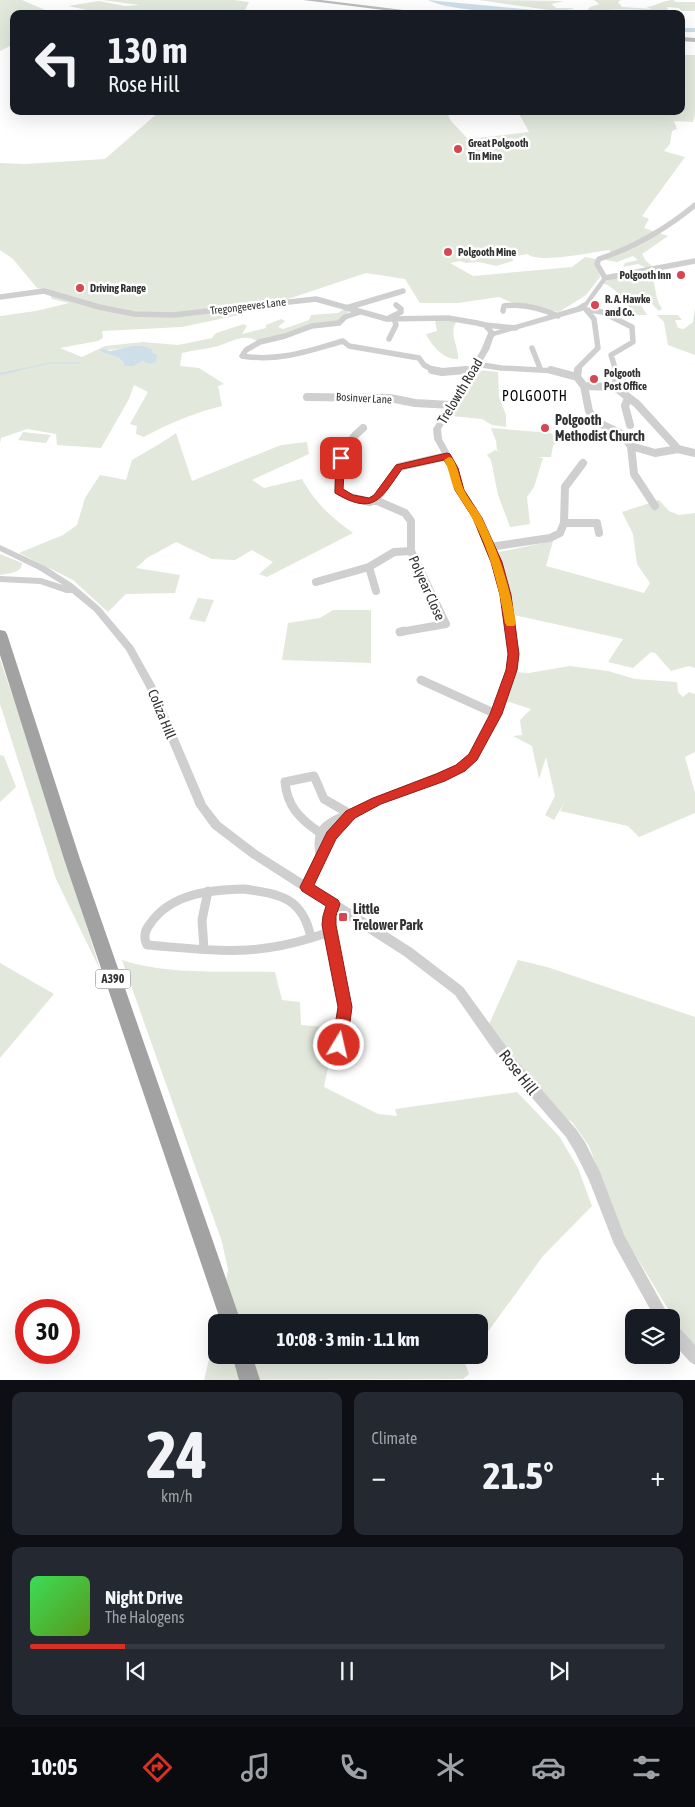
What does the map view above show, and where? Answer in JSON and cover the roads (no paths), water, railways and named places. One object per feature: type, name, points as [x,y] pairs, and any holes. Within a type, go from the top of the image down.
[{"type":"highway","name":"A390","points":[[1,641],[72,859],[227,1314]]},
{"type":"highway","points":[[245,1364],[250,1380]]},
{"type":"main road","points":[[306,0],[397,10]]},
{"type":"street","points":[[605,278],[597,264],[599,259],[625,250],[644,240],[679,219],[695,205]]},
{"type":"street","points":[[587,308],[605,278],[695,261]]},
{"type":"street","name":"Tregongeeves Lane","points":[[0,297],[44,291],[99,307],[134,314],[163,315],[316,299],[390,319],[448,318],[485,325],[516,328]]},
{"type":"street","points":[[346,308],[403,291]]},
{"type":"street","points":[[389,339],[396,325],[390,319],[401,312],[401,309],[396,305]]},
{"type":"street","points":[[503,310],[504,306],[512,305],[549,312],[558,316]]},
{"type":"street","points":[[587,308],[595,319],[598,348]]},
{"type":"street","points":[[485,325],[493,334],[587,308],[602,312],[632,327],[633,342],[611,355]]},
{"type":"street","points":[[360,312],[345,317],[339,323],[312,326],[293,334],[260,342],[246,350],[242,356],[260,359],[284,358],[337,341],[343,341],[349,346],[419,358],[426,367],[433,371],[445,372],[473,367],[540,368],[577,377],[584,386],[590,411],[595,422],[622,434],[631,446],[634,474],[655,506]]},
{"type":"street","name":"Trelowth Road","points":[[306,887],[321,860],[331,836],[350,814],[377,801],[461,768],[473,757],[496,714],[512,670],[513,654],[506,595],[478,518],[460,490],[454,468],[438,439],[437,429],[493,334]]},
{"type":"street","points":[[532,348],[540,368]]},
{"type":"street","points":[[598,348],[611,355],[618,376],[615,387]]},
{"type":"street","points":[[577,377],[579,367],[598,348]]},
{"type":"street","points":[[584,386],[615,387],[637,404],[678,449]]},
{"type":"street","name":"Bosinver Lane","points":[[307,397],[390,398],[415,403],[451,405]]},
{"type":"street","points":[[628,398],[625,406],[630,425]]},
{"type":"street","name":"Polyear Close","points":[[363,428],[352,437],[342,452],[338,490],[350,498],[364,501],[375,500],[406,513],[412,525],[410,551],[446,624],[400,632]]},
{"type":"street","points":[[631,446],[655,453],[678,449],[695,453]]},
{"type":"street","points":[[375,500],[399,467],[447,456]]},
{"type":"street","points":[[490,547],[556,537],[564,528],[565,487],[583,463]]},
{"type":"street","points":[[564,523],[598,523],[599,533]]},
{"type":"street","name":"Coliza Hill","points":[[2,551],[60,579],[102,615],[130,648],[151,687],[194,792],[211,820],[233,839],[306,887]]},
{"type":"street","points":[[316,582],[369,567],[394,552],[410,551]]},
{"type":"street","points":[[23,578],[36,566]]},
{"type":"street","points":[[369,567],[376,590]]},
{"type":"street","points":[[3,579],[23,578],[52,584],[77,594]]},
{"type":"street","points":[[421,680],[496,714]]},
{"type":"street","points":[[319,832],[301,821],[285,794],[285,782],[314,776],[324,799],[350,814]]},
{"type":"street","points":[[321,860],[316,845],[319,832],[332,821],[350,814]]},
{"type":"street","name":"Rose Hill","points":[[306,887],[429,967],[452,984],[467,1000],[511,1064],[571,1133],[580,1147],[595,1177],[619,1239],[658,1309]]},
{"type":"street","points":[[310,939],[308,925],[301,910],[283,897],[260,892],[222,889],[194,893],[158,910],[149,922],[144,935],[144,942],[147,945],[247,951],[293,944],[310,939],[330,932]]},
{"type":"street","points":[[204,949],[200,930],[201,916],[208,891]]},
{"type":"street","points":[[334,904],[329,916],[330,932],[345,1007],[339,1045]]},
{"type":"street","points":[[680,1339],[695,1356]]},
{"type":"waterway","points":[[431,0],[460,6],[508,10]]},
{"type":"waterway","points":[[685,30],[695,30]]},
{"type":"waterway","points":[[13,371],[50,363],[79,363]]},
{"type":"waterway","points":[[0,374],[19,370]]},
{"type":"place","name":"Great Polgooth Tin Mine","points":[[458,149]]},
{"type":"place","name":"Polgooth Mine","points":[[448,252]]},
{"type":"place","name":"Polgooth Inn","points":[[681,275]]},
{"type":"place","name":"Driving Range","points":[[80,288]]},
{"type":"place","name":"R. A. Hawke and Co.","points":[[595,305]]},
{"type":"place","name":"Polgooth Post Office","points":[[594,379]]},
{"type":"place","name":"Polgooth Methodist Church","points":[[545,428]]},
{"type":"place","name":"Little Trelower Park","points":[[343,917]]},
{"type":"district","name":"POLGOOTH","points":[[535,396]]}]
